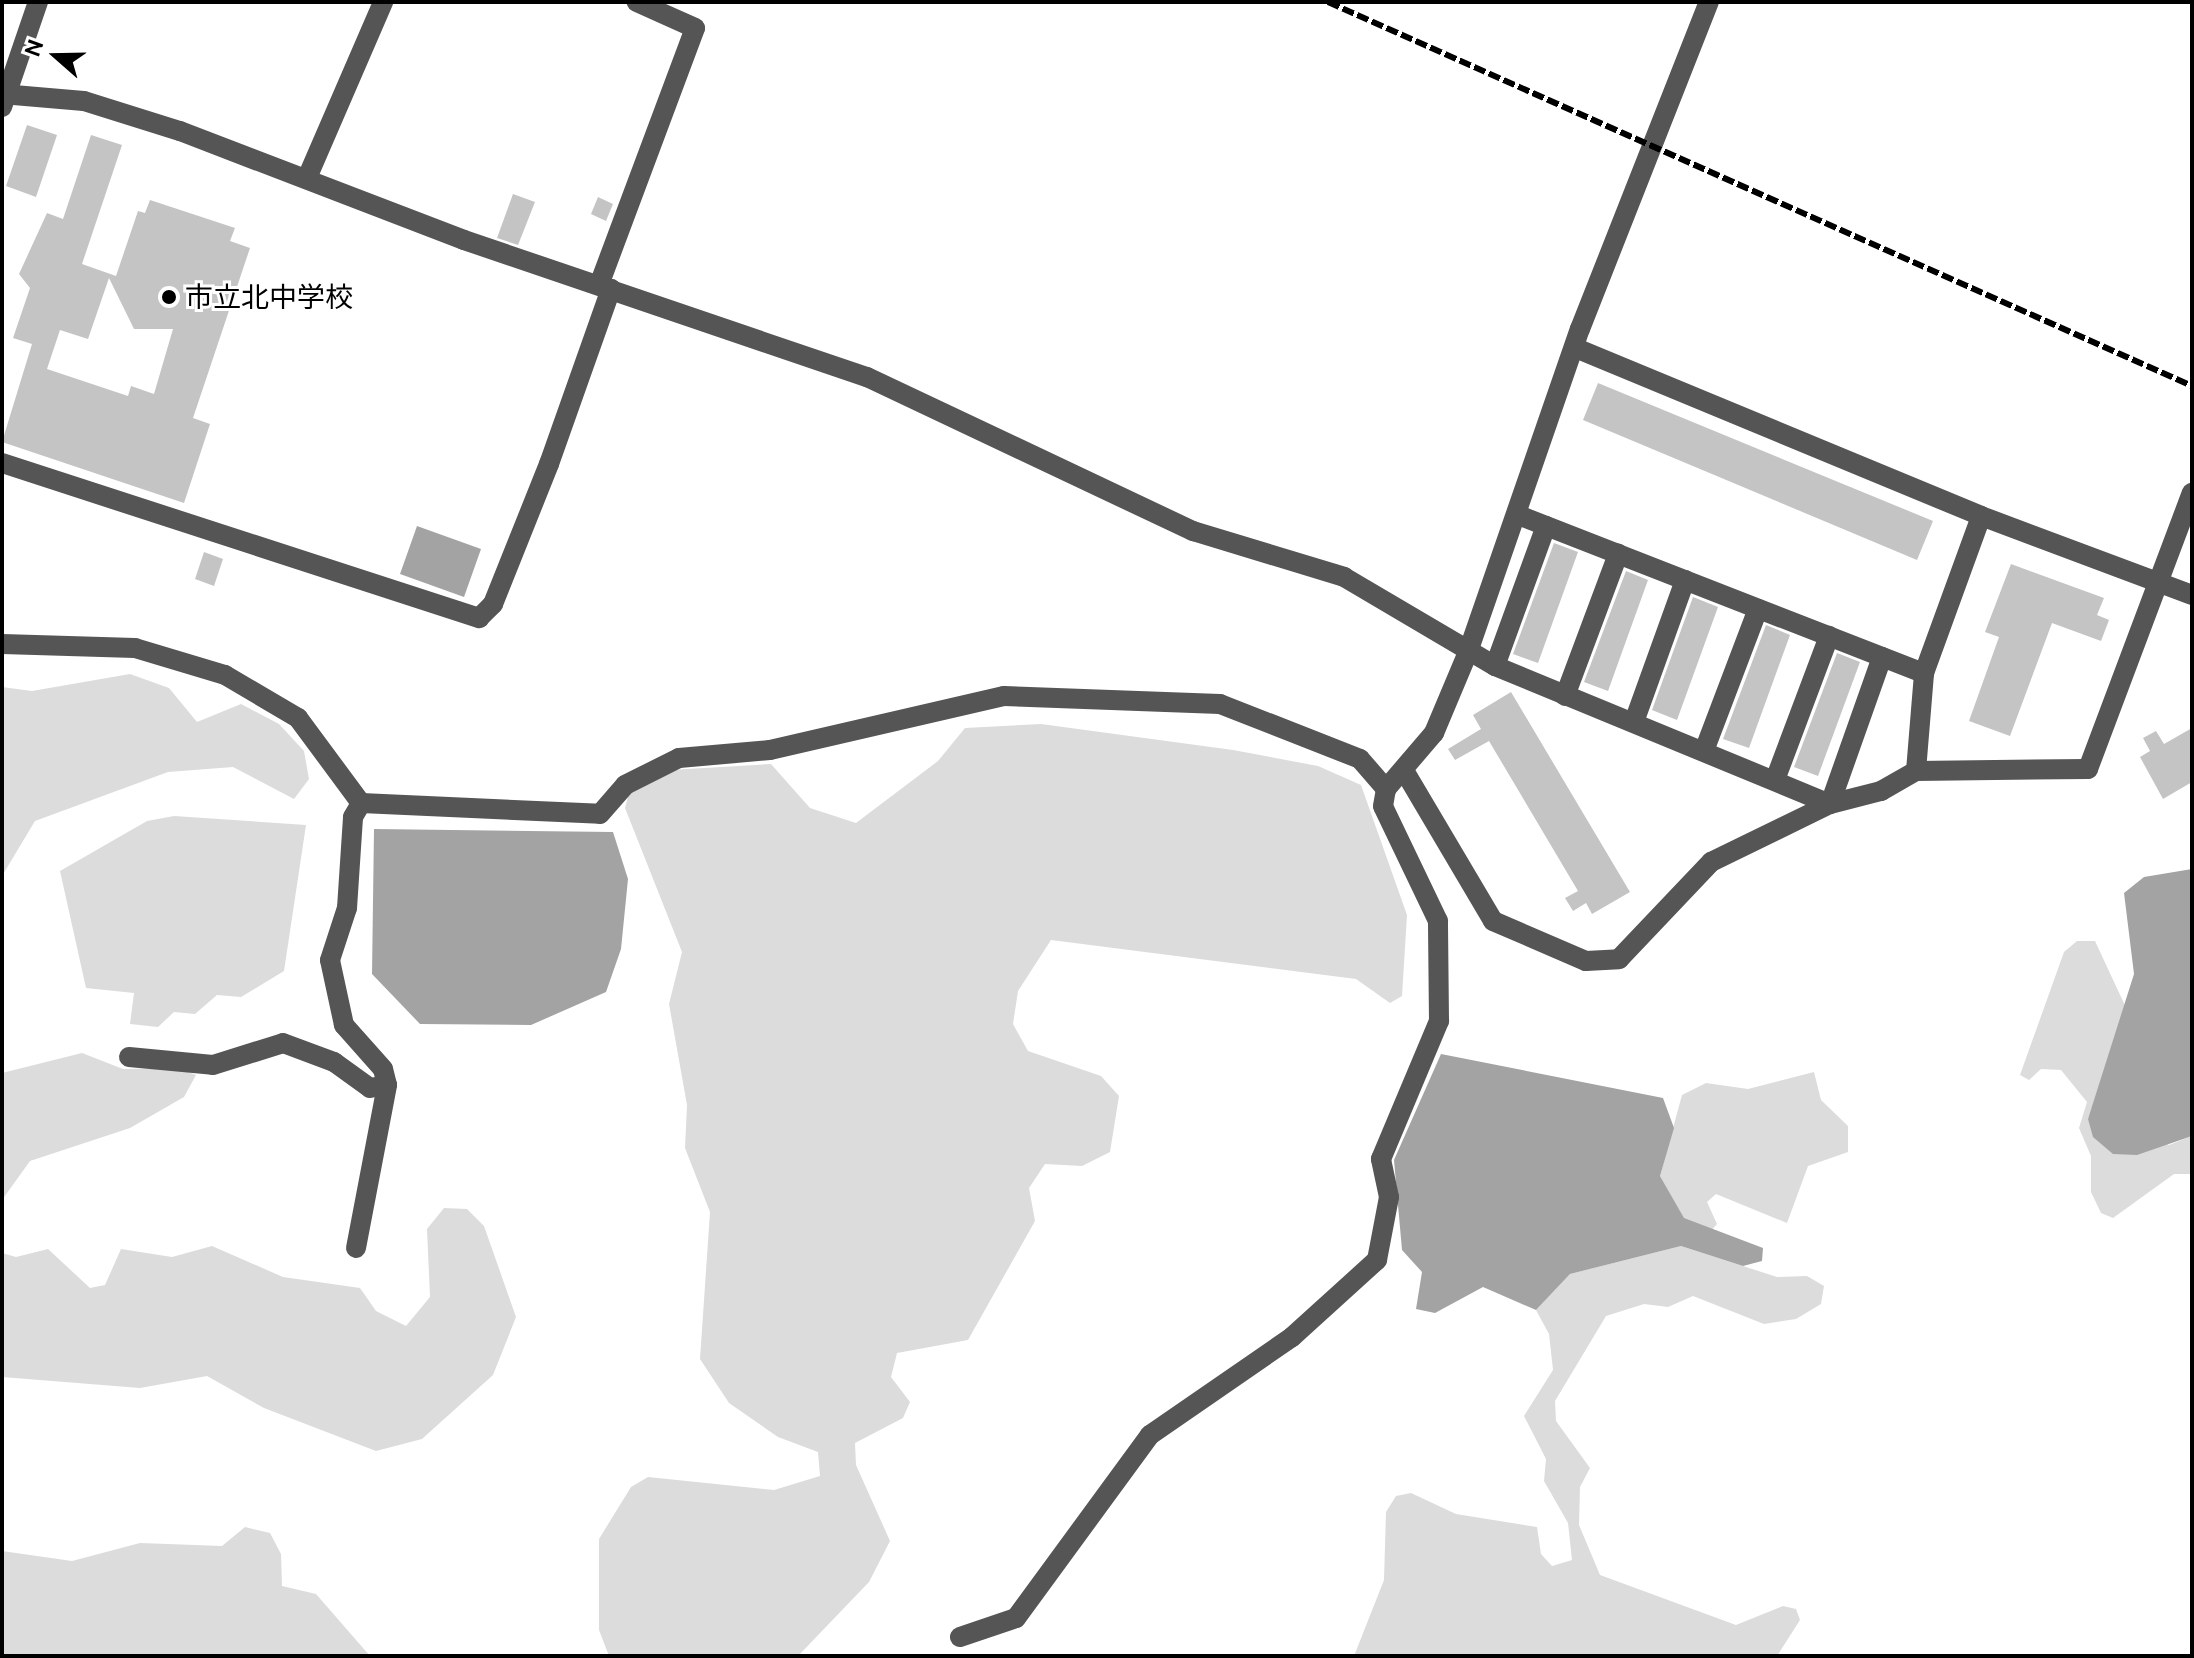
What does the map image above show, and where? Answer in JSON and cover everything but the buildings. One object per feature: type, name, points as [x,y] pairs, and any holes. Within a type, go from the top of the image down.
[{"type":"street","points":[[38,2],[3,99],[84,101],[867,377],[1193,531],[1344,577],[1495,666],[1830,804]]},
{"type":"street","points":[[307,178],[383,2]]},
{"type":"street","points":[[2,463],[479,618],[504,576],[695,28],[637,2]]},
{"type":"street","points":[[960,1637],[1016,1618],[1150,1435],[1292,1337],[1377,1260],[1389,1197],[1381,1159],[1439,1021],[1438,921],[1383,806],[1386,789],[1405,772],[1434,733],[1468,652],[1709,2]]},
{"type":"street","points":[[1578,349],[1981,516],[2192,595]]},
{"type":"street","points":[[1405,772],[1493,921],[1604,962],[1634,946],[1711,862],[1830,804],[1881,791],[1916,771],[2088,769],[2192,493]]},
{"type":"street","points":[[1518,515],[1924,673]]},
{"type":"street","points":[[1916,771],[1924,673],[1981,516]]},
{"type":"street","points":[[1495,666],[1546,526]]},
{"type":"street","points":[[1565,696],[1618,554]]},
{"type":"street","points":[[1634,722],[1685,580]]},
{"type":"street","points":[[1704,751],[1758,609]]},
{"type":"street","points":[[1775,780],[1829,636]]},
{"type":"street","points":[[2,644],[135,648],[225,675],[298,718],[361,803]]},
{"type":"street","points":[[1830,804],[1882,657]]},
{"type":"street","points":[[361,803],[600,814],[625,785],[679,758],[770,750],[1004,696],[1220,704],[1360,759],[1386,789]]},
{"type":"street","points":[[356,1248],[387,1085],[333,997],[330,960],[347,908],[353,817],[361,803]]},
{"type":"street","points":[[129,1057],[213,1065],[283,1043],[334,1062],[370,1088],[387,1085]]},
{"type":"shaded area","points":[[417,526],[481,549],[464,597],[400,574]]},
{"type":"shaded area","points":[[130,674],[169,688],[197,722],[241,704],[279,724],[304,751],[309,779],[294,799],[233,767],[168,772],[35,821],[2,876],[2,687],[32,691]]},
{"type":"shaded area","points":[[1041,724],[1233,750],[1318,766],[1361,785],[1407,915],[1402,996],[1390,1003],[1356,979],[1051,940],[1018,991],[1013,1024],[1028,1051],[1101,1076],[1119,1096],[1110,1152],[1082,1166],[1045,1164],[1029,1188],[1035,1221],[968,1340],[897,1353],[891,1377],[910,1402],[903,1418],[855,1443],[856,1465],[890,1541],[869,1582],[798,1656],[609,1656],[599,1630],[599,1539],[631,1487],[648,1477],[774,1490],[820,1476],[818,1452],[778,1437],[729,1403],[700,1359],[710,1212],[685,1148],[687,1105],[669,1004],[682,952],[625,808],[630,789],[653,771],[771,764],[810,808],[856,823],[938,761],[965,728]]},
{"type":"shaded area","points":[[174,816],[306,825],[284,971],[241,997],[217,995],[195,1014],[174,1012],[158,1027],[130,1024],[134,993],[86,988],[60,871],[147,821]]},
{"type":"shaded area","points":[[374,829],[613,832],[628,879],[621,949],[606,992],[531,1025],[420,1024],[372,974]]},
{"type":"shaded area","points":[[2192,869],[2192,1136],[2137,1155],[2113,1154],[2093,1137],[2088,1119],[2134,974],[2124,893],[2144,877]]},
{"type":"shaded area","points":[[2077,941],[2095,941],[2128,1012],[2088,1119],[2169,1145],[2192,1136],[2192,1174],[2174,1174],[2113,1218],[2101,1213],[2091,1192],[2091,1156],[2079,1128],[2087,1102],[2061,1070],[2041,1069],[2029,1080],[2020,1075],[2064,952]]},
{"type":"shaded area","points":[[82,1053],[123,1069],[178,1068],[196,1075],[184,1097],[130,1128],[30,1161],[2,1200],[2,1073]]},
{"type":"shaded area","points":[[1441,1054],[1663,1098],[1674,1128],[1660,1176],[1684,1218],[1763,1248],[1762,1261],[1743,1266],[1681,1246],[1570,1274],[1536,1310],[1483,1287],[1435,1313],[1416,1309],[1422,1272],[1402,1250],[1394,1160]]},
{"type":"shaded area","points":[[1814,1072],[1821,1100],[1848,1126],[1848,1152],[1808,1166],[1787,1223],[1716,1194],[1707,1202],[1717,1224],[1709,1233],[1684,1219],[1660,1176],[1682,1095],[1706,1083],[1748,1089]]},
{"type":"shaded area","points":[[444,1208],[467,1209],[484,1226],[516,1317],[493,1375],[422,1439],[376,1451],[264,1408],[207,1376],[140,1388],[2,1377],[2,1253],[16,1257],[48,1249],[90,1288],[105,1285],[121,1249],[172,1257],[212,1246],[283,1277],[360,1288],[376,1311],[406,1326],[430,1297],[427,1229]]},
{"type":"shaded area","points":[[1681,1246],[1777,1277],[1807,1276],[1824,1286],[1821,1304],[1796,1319],[1764,1324],[1693,1296],[1668,1307],[1644,1304],[1606,1316],[1555,1401],[1556,1421],[1590,1468],[1580,1487],[1579,1525],[1600,1575],[1736,1625],[1783,1606],[1796,1609],[1800,1620],[1777,1656],[1354,1656],[1384,1580],[1386,1512],[1396,1496],[1411,1493],[1456,1514],[1537,1527],[1541,1554],[1552,1566],[1572,1560],[1568,1523],[1544,1481],[1546,1459],[1524,1416],[1553,1370],[1549,1334],[1536,1310],[1570,1274]]},
{"type":"shaded area","points":[[245,1527],[270,1533],[281,1554],[282,1586],[316,1594],[370,1656],[2,1656],[2,1551],[72,1561],[140,1543],[222,1546]]},
{"type":"railway","points":[[1328,2],[2192,386]]},
{"type":"place","name":"市立北中学校","points":[[169,297]]}]
